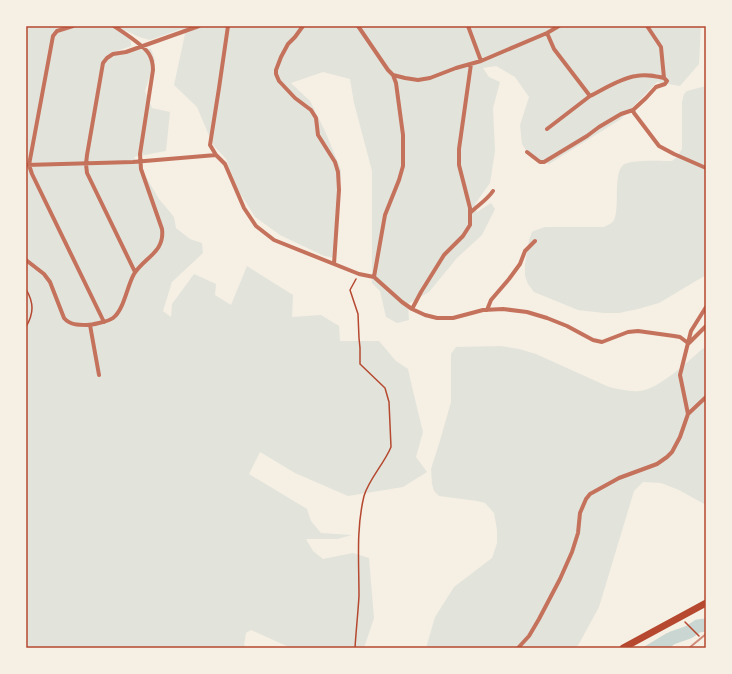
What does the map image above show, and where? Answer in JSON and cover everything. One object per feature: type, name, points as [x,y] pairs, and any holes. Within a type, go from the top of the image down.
[{"type":"highway","points":[[623,648],[706,603]]},
{"type":"street","points":[[73,26],[57,31],[52,36],[28,165],[104,322]]},
{"type":"street","points":[[26,260],[44,274],[50,282],[67,322],[78,325],[90,325],[104,322],[113,318],[119,312],[135,272],[162,242],[162,229],[141,169],[140,162],[153,62],[149,53],[114,26]]},
{"type":"street","points":[[135,272],[87,173],[86,164],[103,63],[113,54],[126,52],[199,26]]},
{"type":"street","points":[[228,26],[210,145],[216,155],[225,164],[244,208],[256,226],[274,240],[359,274],[374,278],[412,309],[425,315],[437,318],[453,318],[487,310],[503,309],[527,312],[547,318],[561,323],[593,340],[602,342],[628,332],[638,331],[674,336],[688,343]]},
{"type":"street","points":[[303,26],[288,44],[278,63],[276,74],[279,81],[311,110],[316,118],[318,136],[335,162],[338,172],[339,190],[334,264]]},
{"type":"street","points":[[358,26],[393,75],[396,83],[402,127],[403,166],[385,215],[374,278]]},
{"type":"street","points":[[468,26],[481,61]]},
{"type":"street","points":[[393,75],[418,80],[430,78],[456,68],[481,61],[560,26]]},
{"type":"street","points":[[527,152],[540,162],[544,162],[588,136],[604,123],[621,114],[633,110],[656,87],[665,84],[667,81],[664,78],[661,47],[647,26]]},
{"type":"street","points":[[547,33],[554,49],[590,96]]},
{"type":"street","points":[[412,309],[427,281],[444,255],[463,236],[470,225],[470,213],[459,165],[459,149],[471,64]]},
{"type":"street","points":[[547,129],[590,96],[621,80],[636,76],[652,75],[664,78]]},
{"type":"street","points":[[633,110],[659,146],[706,168]]},
{"type":"street","points":[[28,165],[140,162],[216,155]]},
{"type":"street","points":[[470,213],[493,191]]},
{"type":"street","points":[[487,310],[491,300],[513,274],[520,264],[525,251],[535,240]]},
{"type":"street","points":[[688,414],[680,375],[691,331],[706,307]]},
{"type":"street","points":[[90,325],[99,375]]},
{"type":"street","points":[[688,343],[706,326]]},
{"type":"street","points":[[518,648],[529,636],[560,578],[574,546],[578,533],[580,513],[586,499],[590,494],[614,480],[657,464],[663,460],[672,452],[688,414],[706,397]]},
{"type":"path","points":[[355,648],[358,599],[358,529],[364,494],[391,448],[389,402],[384,388],[360,364],[358,314],[350,290],[359,274]]},
{"type":"path","points":[[26,289],[31,297],[33,306],[31,319],[26,327]]},
{"type":"path","points":[[687,625],[699,636]]},
{"type":"shaded area","points":[[26,26],[701,26],[699,64],[680,86],[657,82],[621,119],[549,164],[531,158],[522,144],[520,125],[529,97],[515,77],[496,66],[483,68],[489,77],[500,82],[493,108],[495,151],[490,183],[475,204],[477,212],[491,203],[495,209],[482,235],[457,258],[429,292],[408,304],[409,320],[397,323],[386,317],[380,291],[372,283],[372,171],[354,103],[350,79],[323,72],[291,83],[310,101],[325,131],[341,170],[336,258],[324,256],[280,235],[255,217],[238,190],[226,159],[213,145],[197,107],[174,85],[185,34],[182,29],[150,40],[139,37],[125,30],[131,42],[131,46],[117,51],[116,55],[141,48],[151,49],[155,60],[145,91],[152,108],[170,112],[166,151],[134,157],[159,199],[174,217],[176,228],[190,239],[202,243],[203,253],[172,282],[163,311],[171,317],[172,304],[194,274],[216,284],[215,295],[231,305],[247,266],[293,295],[292,317],[321,315],[339,326],[340,341],[379,341],[396,361],[408,369],[423,432],[416,457],[427,472],[403,487],[348,496],[295,473],[260,452],[249,474],[307,509],[311,521],[321,533],[352,535],[337,539],[306,539],[313,551],[323,559],[353,553],[369,558],[374,618],[364,648],[291,648],[251,630],[246,633],[244,645],[249,648],[26,648]]},
{"type":"shaded area","points":[[706,86],[706,275],[659,303],[619,313],[578,310],[534,292],[528,284],[525,276],[525,264],[529,240],[532,232],[545,227],[604,227],[612,222],[616,215],[617,183],[620,169],[627,163],[639,161],[672,161],[677,157],[682,149],[682,102],[684,94],[687,91]]},
{"type":"shaded area","points":[[501,346],[536,354],[609,387],[640,391],[648,389],[665,379],[706,346],[706,505],[679,490],[661,483],[643,482],[634,491],[599,607],[576,648],[426,648],[435,617],[454,587],[492,558],[497,543],[497,530],[494,513],[485,503],[439,496],[434,491],[432,484],[431,469],[451,402],[451,354],[456,347]]},
{"type":"shaded area","points":[[692,630],[690,633],[673,639],[674,644],[669,648],[642,648],[667,633],[670,633],[672,637],[677,633]]},
{"type":"waterway","points":[[657,648],[672,638],[689,632],[698,626],[706,625]]},
{"type":"railway","points":[[689,648],[706,634]]}]
